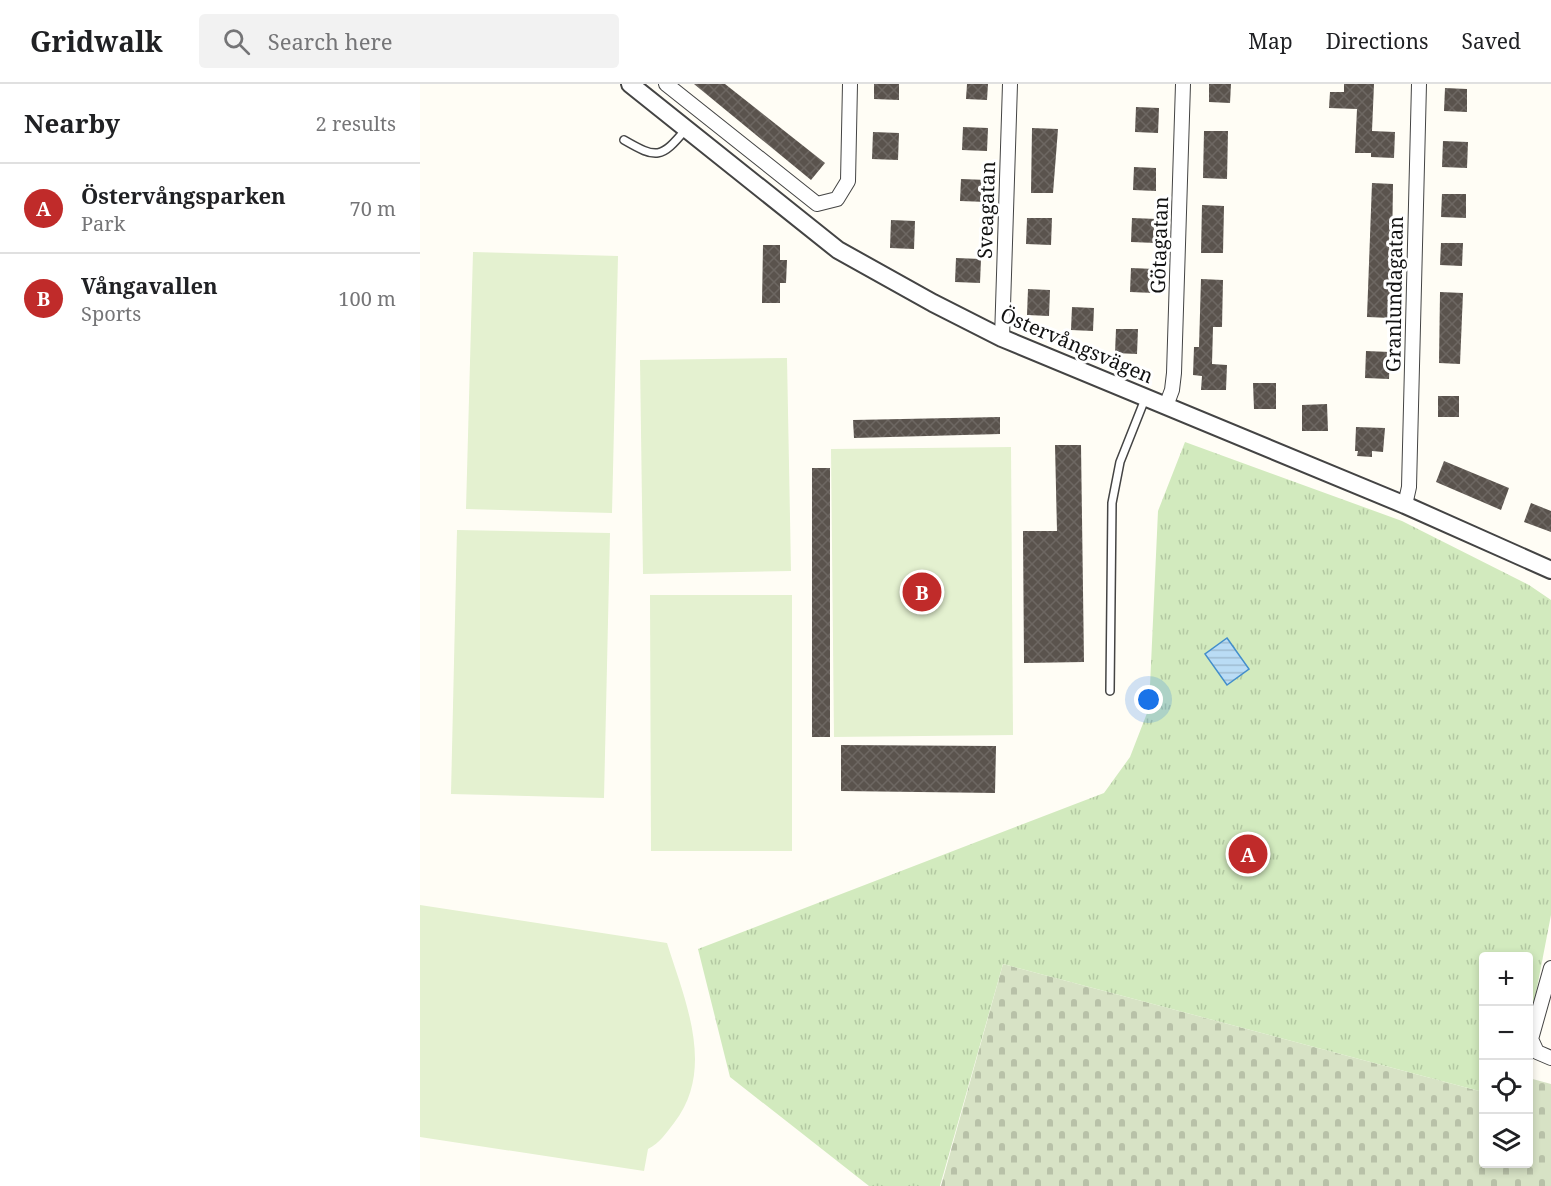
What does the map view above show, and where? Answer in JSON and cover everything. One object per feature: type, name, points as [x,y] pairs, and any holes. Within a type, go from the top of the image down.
[{"type":"street","name":"Östervångsvägen","points":[[630,84],[838,250],[1002,338],[1405,505],[1551,570]]},
{"type":"street","points":[[666,84],[817,204],[837,199],[848,181],[850,84]]},
{"type":"street","name":"Sveagatan","points":[[1002,338],[1010,84]]},
{"type":"street","name":"Götagatan","points":[[1166,406],[1174,373],[1183,84]]},
{"type":"street","name":"Granlundagatan","points":[[1405,505],[1409,487],[1419,84]]},
{"type":"street","points":[[1551,968],[1532,1030],[1533,1046],[1538,1052],[1551,1058]]},
{"type":"lane","points":[[624,140],[650,155],[664,153],[686,129]]},
{"type":"lane","points":[[1110,691],[1112,503],[1120,462],[1146,397]]},
{"type":"green space","points":[[473,252],[618,256],[612,513],[466,509]]},
{"type":"green space","points":[[787,358],[791,571],[643,574],[640,360]]},
{"type":"green space","points":[[1185,442],[1402,521],[1529,585],[1551,600],[1551,915],[1533,1008],[1533,952],[1479,952],[1479,1091],[1003,964],[940,1186],[869,1186],[730,1077],[698,949],[1104,793],[1130,757],[1149,708],[1158,511]]},
{"type":"green space","points":[[1011,447],[1013,735],[834,737],[831,449]]},
{"type":"green space","points":[[457,530],[610,533],[604,798],[451,794]]},
{"type":"green space","points":[[650,595],[792,595],[792,851],[651,851]]},
{"type":"green space","points":[[420,905],[667,943],[682,988],[693,1034],[695,1058],[693,1080],[686,1102],[674,1123],[659,1141],[648,1149],[644,1171],[420,1137]]},
{"type":"green space","points":[[1003,964],[1479,1091],[1479,1168],[1533,1168],[1533,1079],[1551,1084],[1551,1186],[941,1186]]},
{"type":"water","points":[[1227,638],[1249,669],[1227,685],[1205,654]]},
{"type":"building","points":[[694,84],[725,84],[825,163],[811,180]]},
{"type":"building","points":[[874,84],[899,84],[899,100],[874,99]]},
{"type":"building","points":[[967,84],[988,84],[987,100],[966,99]]},
{"type":"building","points":[[1209,84],[1231,84],[1230,103],[1209,102]]},
{"type":"building","points":[[1344,84],[1374,84],[1372,131],[1395,132],[1394,158],[1371,157],[1371,153],[1355,153],[1357,109],[1329,108],[1330,92],[1344,92]]},
{"type":"building","points":[[1445,88],[1467,89],[1467,112],[1444,111]]},
{"type":"building","points":[[1136,107],[1159,108],[1158,133],[1135,132]]},
{"type":"building","points":[[963,127],[988,128],[987,151],[962,150]]},
{"type":"building","points":[[1032,128],[1058,129],[1053,193],[1031,193]]},
{"type":"building","points":[[1204,131],[1228,131],[1227,179],[1203,178]]},
{"type":"building","points":[[873,132],[899,133],[898,160],[872,159]]},
{"type":"building","points":[[1443,141],[1468,142],[1467,168],[1442,167]]},
{"type":"building","points":[[1134,167],[1156,168],[1156,191],[1133,190]]},
{"type":"building","points":[[961,179],[987,180],[987,202],[960,201]]},
{"type":"building","points":[[1372,183],[1393,184],[1391,318],[1367,317]]},
{"type":"building","points":[[1442,194],[1466,194],[1466,218],[1441,217]]},
{"type":"building","points":[[1202,205],[1224,206],[1223,253],[1201,253]]},
{"type":"building","points":[[1027,218],[1052,218],[1051,245],[1026,244]]},
{"type":"building","points":[[1132,218],[1157,219],[1156,243],[1131,242]]},
{"type":"building","points":[[891,220],[915,221],[914,249],[890,248]]},
{"type":"building","points":[[1441,243],[1463,243],[1462,266],[1440,265]]},
{"type":"building","points":[[763,245],[780,245],[780,260],[787,260],[786,283],[780,283],[780,303],[762,303]]},
{"type":"building","points":[[956,258],[981,259],[980,283],[955,282]]},
{"type":"building","points":[[1131,268],[1155,269],[1154,293],[1130,292]]},
{"type":"building","points":[[1201,279],[1223,280],[1222,327],[1213,327],[1212,364],[1227,365],[1226,390],[1201,390],[1202,376],[1193,375],[1194,347],[1199,347]]},
{"type":"building","points":[[1028,289],[1050,290],[1049,316],[1027,315]]},
{"type":"building","points":[[1440,292],[1463,293],[1460,364],[1439,363]]},
{"type":"building","points":[[1072,307],[1094,308],[1093,331],[1071,330]]},
{"type":"building","points":[[1116,329],[1138,329],[1137,354],[1115,353]]},
{"type":"building","points":[[1366,351],[1390,352],[1389,379],[1365,378]]},
{"type":"building","points":[[1253,383],[1276,383],[1276,409],[1254,409]]},
{"type":"building","points":[[1438,396],[1459,396],[1459,417],[1438,417]]},
{"type":"building","points":[[1327,404],[1328,431],[1302,431],[1302,405]]},
{"type":"building","points":[[1000,417],[1000,434],[854,438],[853,420]]},
{"type":"building","points":[[1356,427],[1385,428],[1383,452],[1372,451],[1372,457],[1357,456],[1358,451],[1355,451]]},
{"type":"building","points":[[1055,445],[1081,445],[1084,662],[1024,663],[1023,531],[1057,531]]},
{"type":"building","points":[[1444,461],[1509,488],[1501,510],[1436,482]]},
{"type":"building","points":[[812,468],[830,468],[830,737],[812,737]]},
{"type":"building","points":[[1531,503],[1551,511],[1551,532],[1524,522]]},
{"type":"building","points":[[841,745],[996,746],[995,793],[841,791]]},
{"type":"place","name":"Vångavallen","points":[[922,592]]},
{"type":"place","name":"Östervångsparken","points":[[1248,854]]}]
